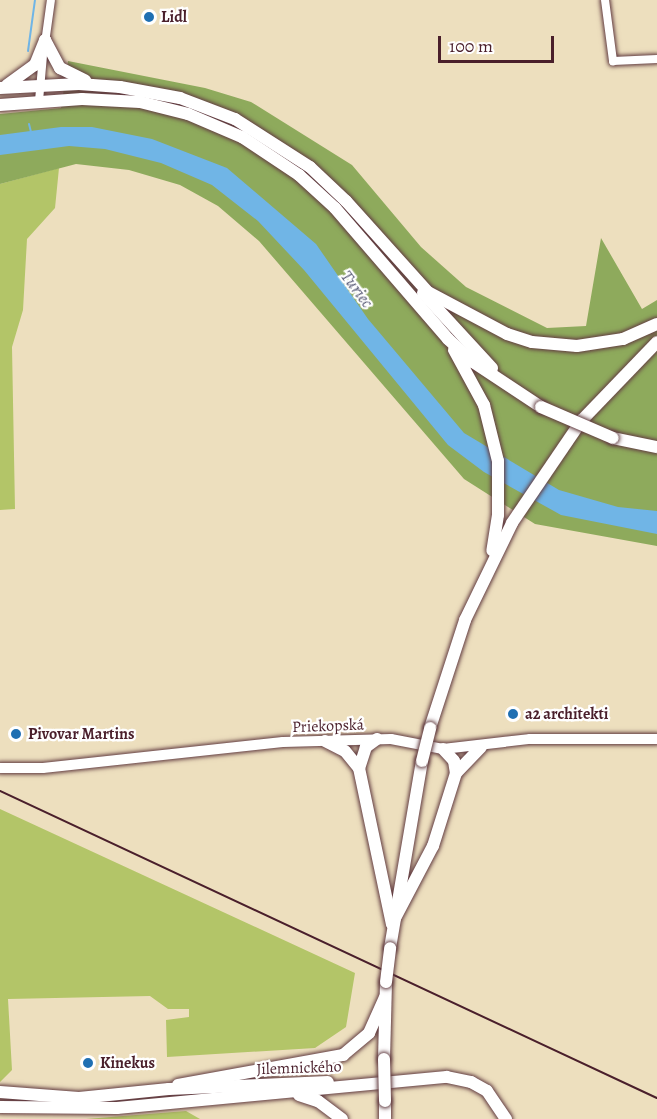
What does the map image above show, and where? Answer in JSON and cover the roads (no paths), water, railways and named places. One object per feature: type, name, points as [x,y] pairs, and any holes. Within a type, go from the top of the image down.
[{"type":"main road","points":[[45,40],[60,68],[101,85]]},
{"type":"main road","points":[[0,88],[26,75],[45,40]]},
{"type":"main road","points":[[0,88],[101,85],[180,98],[218,112],[267,137],[326,181],[397,259],[455,332],[510,387]]},
{"type":"main road","points":[[0,105],[100,99],[163,107],[210,122],[261,148],[299,175],[335,208],[447,339],[494,379],[541,407],[613,438],[657,447]]},
{"type":"main road","points":[[397,259],[444,303],[478,322],[532,342],[601,344],[657,324]]},
{"type":"main road","points":[[447,339],[475,386],[492,434],[499,478],[498,515],[490,562]]},
{"type":"main road","points":[[385,1119],[385,997],[392,924],[422,761],[465,620],[490,562],[520,508],[551,460],[600,398],[657,342]]},
{"type":"main road","points":[[359,768],[366,747],[377,739]]},
{"type":"main road","points":[[325,741],[345,751],[359,768],[392,924]]},
{"type":"main road","points":[[392,924],[433,846],[456,774],[481,747]]},
{"type":"main road","points":[[443,748],[453,761],[456,774]]},
{"type":"main road","points":[[169,1089],[184,1082],[343,1055],[363,1042],[385,997]]},
{"type":"main road","points":[[353,1083],[433,1077],[464,1079],[496,1099],[506,1119]]},
{"type":"main road","name":"Jilemnického","points":[[0,1092],[79,1098],[169,1089],[353,1083]]},
{"type":"main road","name":"Jilemnického","points":[[0,1107],[80,1110],[296,1094],[353,1083]]},
{"type":"main road","points":[[296,1094],[318,1101],[342,1119]]},
{"type":"street","points":[[39,101],[51,0]]},
{"type":"street","points":[[605,0],[613,61],[657,59]]},
{"type":"street","name":"Priekopská","points":[[0,768],[34,769],[235,746],[325,741],[404,739],[443,748],[481,747],[530,739],[657,739]]},
{"type":"water","points":[[61,127],[92,127],[152,139],[227,168],[316,244],[368,319],[464,433],[559,490],[618,507],[657,511],[657,534],[561,515],[484,472],[448,445],[304,270],[258,221],[212,185],[161,163],[105,149],[69,146],[0,155],[0,135]]},
{"type":"waterway","points":[[28,51],[35,0]]},
{"type":"waterway","points":[[29,124],[31,132]]},
{"type":"railway","points":[[0,791],[657,1098]]},
{"type":"place","name":"Lidl","points":[[149,17]]},
{"type":"place","name":"a2 architekti","points":[[513,714]]},
{"type":"place","name":"Pivovar Martins","points":[[16,734]]},
{"type":"place","name":"Kinekus","points":[[88,1063]]},
{"type":"water label","name":"Turiec","points":[[357,289]]}]
